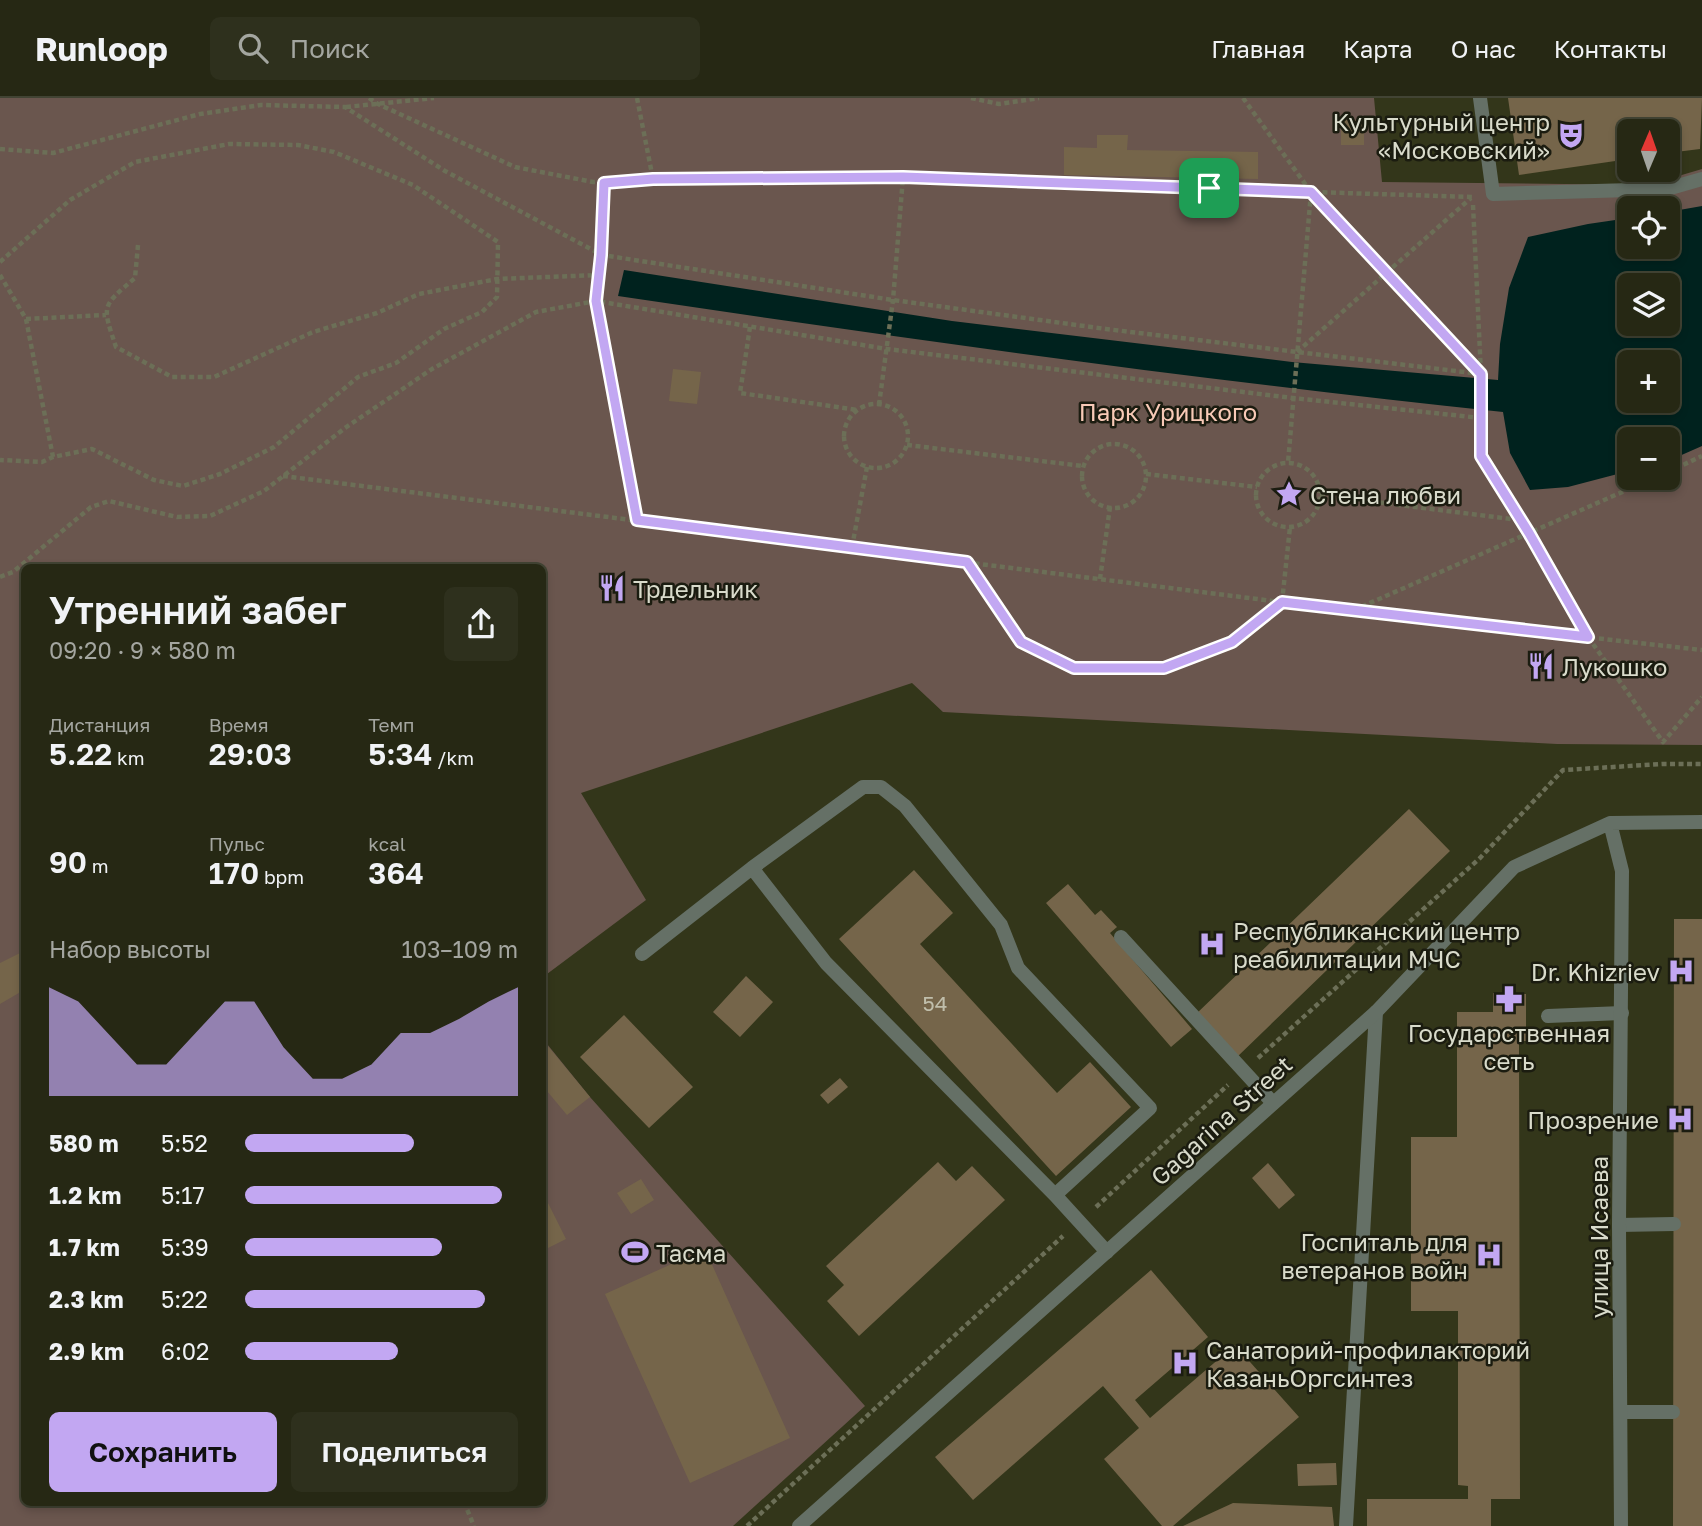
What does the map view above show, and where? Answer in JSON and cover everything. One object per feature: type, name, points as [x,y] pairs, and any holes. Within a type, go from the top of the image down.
[{"type":"street","points":[[1479,98],[1493,194],[1667,189],[1702,179]]},
{"type":"street","points":[[642,954],[752,868],[863,787],[881,787],[905,806],[1001,925],[1018,968],[1150,1108],[1055,1195]]},
{"type":"street","name":"Gagarina Street","points":[[799,1526],[1376,1012],[1514,867],[1610,823],[1702,822]]},
{"type":"street","name":"улица Исаева","points":[[1610,823],[1622,871],[1619,1225],[1621,1526]]},
{"type":"street","points":[[752,868],[826,963],[1055,1195],[1107,1252]]},
{"type":"street","points":[[1122,937],[1273,1104]]},
{"type":"street","points":[[1346,1526],[1376,1012]]},
{"type":"street","points":[[1548,1016],[1622,1013]]},
{"type":"street","points":[[1619,1225],[1674,1224]]},
{"type":"street","points":[[1622,1412],[1673,1412]]},
{"type":"path","points":[[369,98],[515,167],[604,183],[653,179],[903,177],[1487,197]]},
{"type":"path","points":[[0,149],[52,153],[200,114],[261,105],[345,107],[434,98]]},
{"type":"path","points":[[638,98],[653,179]]},
{"type":"path","points":[[971,98],[999,104],[1039,98]]},
{"type":"path","points":[[1243,98],[1311,192],[1481,376]]},
{"type":"path","points":[[345,107],[445,171],[601,255],[893,300],[1481,376]]},
{"type":"path","points":[[0,262],[70,200],[135,162],[229,144],[298,145],[334,152],[413,185],[498,242],[497,298],[482,312],[444,330],[397,363],[358,377],[274,447],[220,474],[183,485],[155,480],[92,449],[42,462],[0,460]]},
{"type":"path","points":[[878,405],[893,300],[903,177]]},
{"type":"path","points":[[604,183],[596,301],[637,520]]},
{"type":"path","points":[[1288,463],[1311,192]]},
{"type":"path","points":[[1296,353],[1473,197]]},
{"type":"path","points":[[1473,197],[1481,376],[1481,456],[1529,533],[1588,637],[1663,742],[1702,697]]},
{"type":"path","points":[[138,244],[135,278],[110,299],[106,315],[117,347],[172,377],[214,377],[313,332],[377,313],[419,294],[497,279],[599,275]]},
{"type":"path","points":[[0,275],[26,319],[53,457]]},
{"type":"path","points":[[23,564],[91,507],[109,501],[177,517],[210,516],[264,491],[345,428],[432,369],[536,312],[596,301],[887,349],[1481,418]]},
{"type":"path","points":[[26,319],[106,315]]},
{"type":"path","points":[[750,327],[740,393],[858,410]]},
{"type":"path","points":[[868,405],[878,405],[887,407],[902,418],[906,426],[907,445],[896,461],[877,468],[867,467],[850,456],[843,436],[850,416],[868,405]]},
{"type":"path","points":[[1107,444],[1129,447],[1144,463],[1146,474],[1140,495],[1121,507],[1110,507],[1091,498],[1082,478],[1083,466],[1088,457],[1107,444]]},
{"type":"path","points":[[907,445],[1083,466]]},
{"type":"path","points":[[1680,466],[1702,456]]},
{"type":"path","points":[[1288,463],[1311,472],[1318,483],[1320,495],[1318,507],[1311,517],[1290,527],[1267,520],[1256,499],[1257,487],[1268,470],[1288,463]]},
{"type":"path","points":[[852,547],[867,467]]},
{"type":"path","points":[[1146,474],[1257,487]]},
{"type":"path","points":[[283,476],[1352,611],[1702,650]]},
{"type":"path","points":[[1352,611],[1627,490]]},
{"type":"path","points":[[1320,495],[1520,521]]},
{"type":"path","points":[[1100,579],[1110,507]]},
{"type":"path","points":[[967,562],[1021,642],[1074,668],[1164,668],[1232,642],[1282,602],[1290,527]]},
{"type":"path","points":[[0,578],[21,565]]},
{"type":"path","points":[[747,1526],[1480,858],[1563,770],[1702,764]]},
{"type":"path","points":[[466,1506],[474,1526]]},
{"type":"green space","name":"Парк Урицкого","points":[[0,98],[1374,98],[1382,182],[1648,185],[1680,182],[1680,176],[1702,169],[1702,745],[1557,744],[943,712],[912,683],[581,793],[646,900],[546,975],[546,564],[21,564],[21,1506],[546,1506],[546,1043],[590,1097],[865,1406],[733,1526],[0,1526]]},
{"type":"water","points":[[1702,206],[1702,446],[1680,456],[1680,427],[1617,427],[1617,474],[1568,487],[1530,490],[1510,453],[1503,412],[1060,359],[618,296],[624,270],[952,321],[1292,362],[1498,380],[1500,344],[1509,288],[1528,237],[1617,220],[1617,259],[1680,259],[1680,210]]},
{"type":"building","name":"Культурный центр «Московский»","points":[[1508,98],[1702,98],[1700,149],[1680,152],[1680,119],[1617,119],[1617,161],[1519,175]]},
{"type":"building","points":[[1341,120],[1364,120],[1364,145],[1341,145]]},
{"type":"building","points":[[1097,135],[1128,135],[1127,150],[1258,152],[1258,179],[1064,175],[1064,147],[1097,148]]},
{"type":"building","points":[[673,369],[701,372],[697,404],[669,401]]},
{"type":"building","points":[[1409,809],[1450,851],[1236,1058],[1195,1015]]},
{"type":"building","points":[[914,870],[953,913],[920,944],[1057,1093],[1090,1062],[1131,1107],[1056,1176],[839,939]]},
{"type":"building","points":[[1068,884],[1095,915],[1101,910],[1117,927],[1110,933],[1192,1029],[1171,1047],[1046,903]]},
{"type":"building","points":[[1674,919],[1702,919],[1702,1526],[1673,1526]]},
{"type":"building","points":[[21,952],[21,992],[0,1004],[0,963]]},
{"type":"building","points":[[746,976],[773,1002],[740,1037],[713,1012]]},
{"type":"building","points":[[1493,993],[1526,994],[1526,1041],[1519,1041],[1520,1499],[1491,1499],[1491,1526],[1367,1526],[1367,1499],[1468,1499],[1468,1486],[1458,1485],[1458,1311],[1411,1311],[1411,1137],[1457,1137],[1457,1012],[1493,1012]]},
{"type":"building","points":[[624,1015],[693,1087],[649,1128],[580,1057]]},
{"type":"building","points":[[546,1044],[590,1097],[567,1115],[546,1090]]},
{"type":"building","points":[[840,1078],[848,1087],[828,1104],[820,1095]]},
{"type":"building","points":[[938,1162],[956,1181],[972,1166],[1005,1200],[859,1336],[827,1301],[844,1285],[826,1266]]},
{"type":"building","points":[[1268,1163],[1295,1195],[1279,1209],[1252,1178]]},
{"type":"building","points":[[641,1179],[654,1200],[631,1214],[617,1193]]},
{"type":"building","points":[[546,1199],[566,1239],[546,1249]]},
{"type":"building","points":[[705,1249],[790,1438],[690,1483],[605,1294]]},
{"type":"building","points":[[1151,1270],[1208,1337],[1135,1400],[1150,1418],[1235,1345],[1299,1417],[1173,1526],[1162,1526],[1104,1459],[1139,1428],[1103,1386],[973,1500],[935,1457]]},
{"type":"building","points":[[1336,1463],[1337,1485],[1298,1486],[1297,1464]]},
{"type":"building","points":[[1233,1503],[1332,1507],[1334,1526],[1183,1526]]},
{"type":"place","name":"Культурный центр «Московский»","points":[[1571,135]]},
{"type":"place","name":"Стена любви","points":[[1289,494]]},
{"type":"place","name":"Трдельник","points":[[612,588]]},
{"type":"place","name":"Лукошко","points":[[1541,666]]},
{"type":"place","name":"Республиканский центр реабилитации МЧС","points":[[1212,944]]},
{"type":"place","name":"Dr. Khizriev","points":[[1681,971]]},
{"type":"place","name":"Государственная сеть","points":[[1509,999]]},
{"type":"place","name":"Прозрение","points":[[1680,1119]]},
{"type":"place","name":"Тасма","points":[[635,1252]]},
{"type":"place","name":"Госпиталь для ветеранов войн","points":[[1489,1255]]},
{"type":"place","name":"Санаторий-профилакторий КазаньОргсинтез","points":[[1185,1363]]},
{"type":"route","points":[[903,177],[1209,188],[1311,192],[1481,374],[1481,456],[1529,533],[1588,637],[1282,602],[1232,642],[1164,668],[1074,668],[1021,642],[967,562],[637,520],[596,301],[604,183],[653,179],[903,177]]}]
